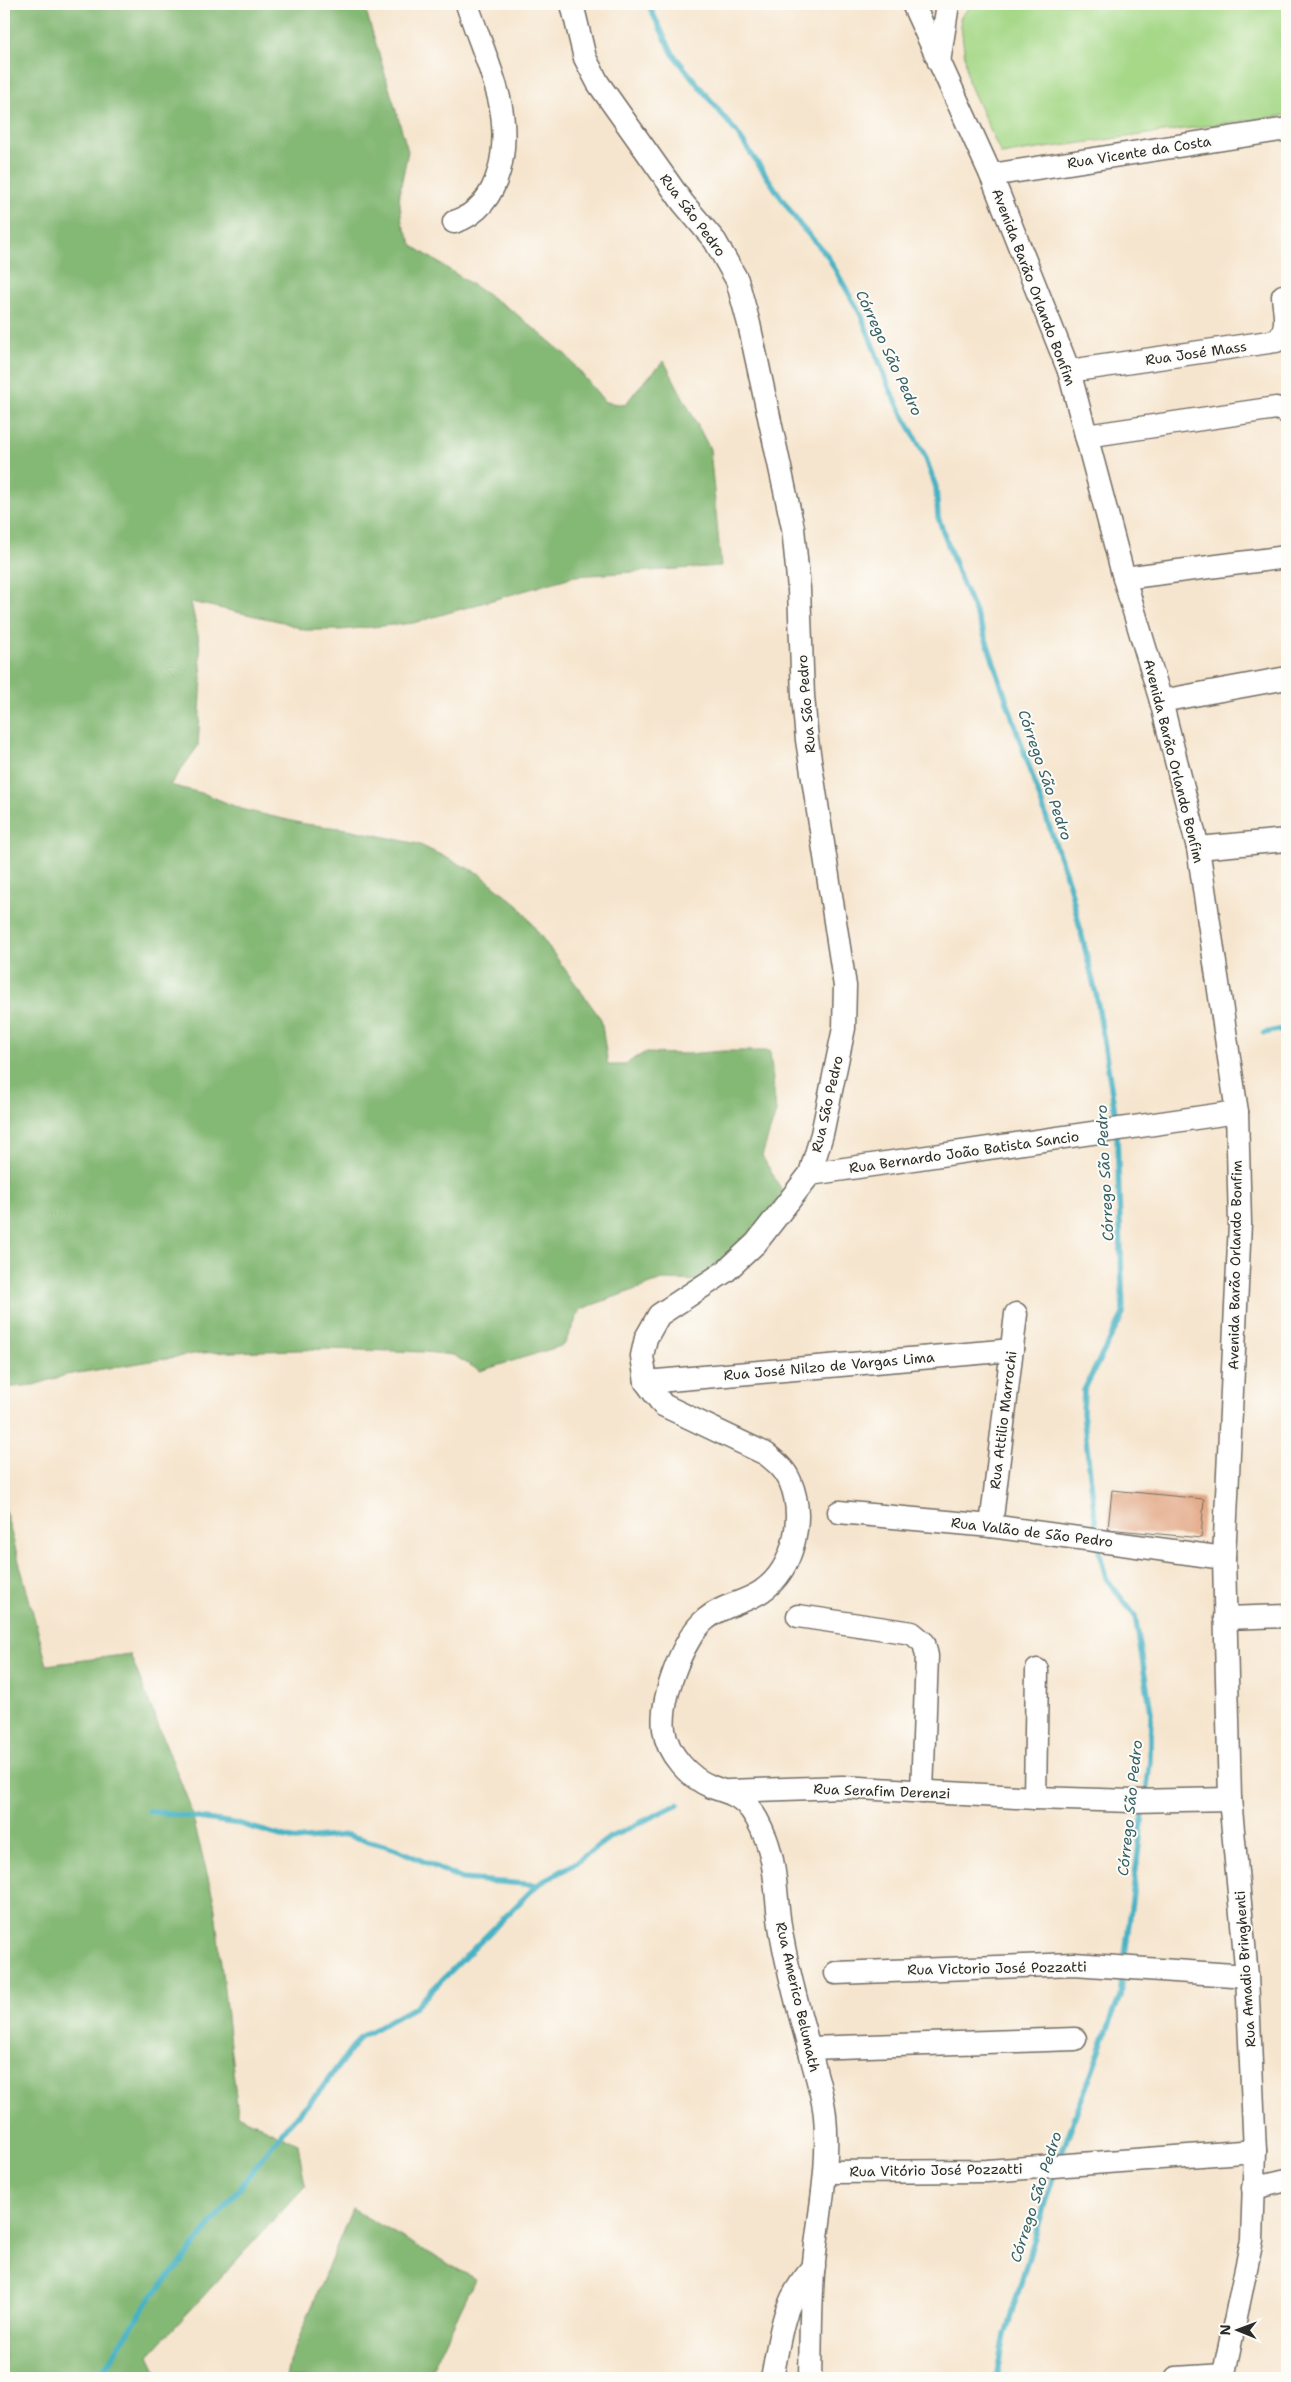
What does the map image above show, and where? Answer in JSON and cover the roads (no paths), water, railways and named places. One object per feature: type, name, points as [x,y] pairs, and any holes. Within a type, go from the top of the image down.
[{"type":"street","points":[[454,222],[468,218],[494,188],[501,164],[504,130],[499,98],[466,4]]},
{"type":"street","name":"Rua São Pedro","points":[[572,4],[585,58],[598,83],[683,203],[715,241],[737,280],[749,324],[793,528],[799,589],[803,696],[807,740],[845,986],[844,1028],[822,1134],[810,1174],[756,1243],[726,1271],[659,1315],[643,1347],[642,1369],[646,1382]]},
{"type":"street","name":"Avenida Barão Orlando Bonfim","points":[[913,4],[991,174],[1069,371],[1124,578],[1161,701],[1198,848],[1237,1112],[1240,1222],[1224,1558]]},
{"type":"street","points":[[940,62],[948,4]]},
{"type":"street","name":"Rua Vicente da Costa","points":[[991,174],[1287,129]]},
{"type":"street","name":"Rua José Mass","points":[[1069,371],[1276,341],[1281,337],[1285,328],[1283,296]]},
{"type":"street","points":[[1086,436],[1276,408],[1287,412]]},
{"type":"street","points":[[1124,578],[1287,556]]},
{"type":"street","points":[[1161,701],[1287,678]]},
{"type":"street","points":[[1198,848],[1287,840]]},
{"type":"street","name":"Rua Bernardo João Batista Sancio","points":[[810,1174],[1237,1112]]},
{"type":"street","name":"Rua Attilio Marrochi","points":[[990,1526],[1016,1314]]},
{"type":"street","name":"Rua José Nilzo de Vargas Lima","points":[[646,1382],[1012,1350]]},
{"type":"street","name":"Rua Americo Belumath","points":[[646,1382],[663,1405],[685,1417],[750,1444],[766,1454],[780,1465],[789,1479],[795,1496],[795,1535],[781,1570],[772,1582],[761,1591],[717,1611],[704,1620],[685,1649],[664,1706],[666,1739],[670,1750],[679,1762],[695,1777],[712,1787],[729,1791],[746,1803],[756,1818],[772,1855],[781,1935],[824,2113],[827,2172],[822,2190],[814,2266],[810,2378]]},
{"type":"street","name":"Rua Valão de São Pedro","points":[[838,1512],[990,1526],[1224,1558]]},
{"type":"street","name":"Rua Amadio Bringhenti","points":[[1223,2377],[1252,2240],[1255,2151],[1247,1976],[1230,1799],[1224,1558]]},
{"type":"street","points":[[798,1616],[912,1634],[924,1643],[928,1656],[922,1792]]},
{"type":"street","points":[[1225,1618],[1287,1616]]},
{"type":"street","points":[[1036,1798],[1037,1670]]},
{"type":"street","name":"Rua Serafim Derenzi","points":[[729,1791],[842,1787],[1036,1798],[1132,1801],[1230,1799]]},
{"type":"street","name":"Rua Victorio José Pozzatti","points":[[836,1973],[1074,1964],[1247,1976]]},
{"type":"street","points":[[809,2048],[1075,2039]]},
{"type":"street","name":"Rua Vitório José Pozzatti","points":[[827,2172],[988,2171],[1255,2151]]},
{"type":"street","points":[[1253,2188],[1287,2180]]},
{"type":"street","points":[[772,2378],[791,2297],[800,2281],[814,2266]]},
{"type":"street","points":[[1176,2378],[1223,2377]]},
{"type":"waterway","name":"Córrego São Pedro","points":[[648,4],[673,54],[737,133],[800,225],[827,255],[862,317],[890,390],[925,456],[936,487],[938,517],[959,575],[982,628],[1070,887],[1097,998],[1117,1125]]},
{"type":"waterway","points":[[1264,1033],[1287,1028]]},
{"type":"waterway","name":"Córrego São Pedro","points":[[1097,1535],[1083,1413],[1084,1390],[1123,1314],[1117,1135]]},
{"type":"waterway","name":"Córrego São Pedro","points":[[1098,1547],[1106,1578],[1135,1616],[1151,1712],[1150,1760],[1146,1795]]},
{"type":"waterway","points":[[100,2375],[151,2297],[181,2263],[287,2126],[319,2092],[360,2037],[415,2007],[537,1885],[574,1864],[609,1838],[678,1804]]},
{"type":"waterway","name":"Córrego São Pedro","points":[[1124,1963],[1144,1806]]},
{"type":"waterway","points":[[149,1811],[240,1824],[295,1840],[347,1835],[394,1848],[462,1879],[537,1885]]},
{"type":"waterway","name":"Córrego São Pedro","points":[[1059,2160],[1120,1996],[1123,1973]]},
{"type":"waterway","name":"Córrego São Pedro","points":[[997,2378],[1005,2335],[1055,2171]]}]
